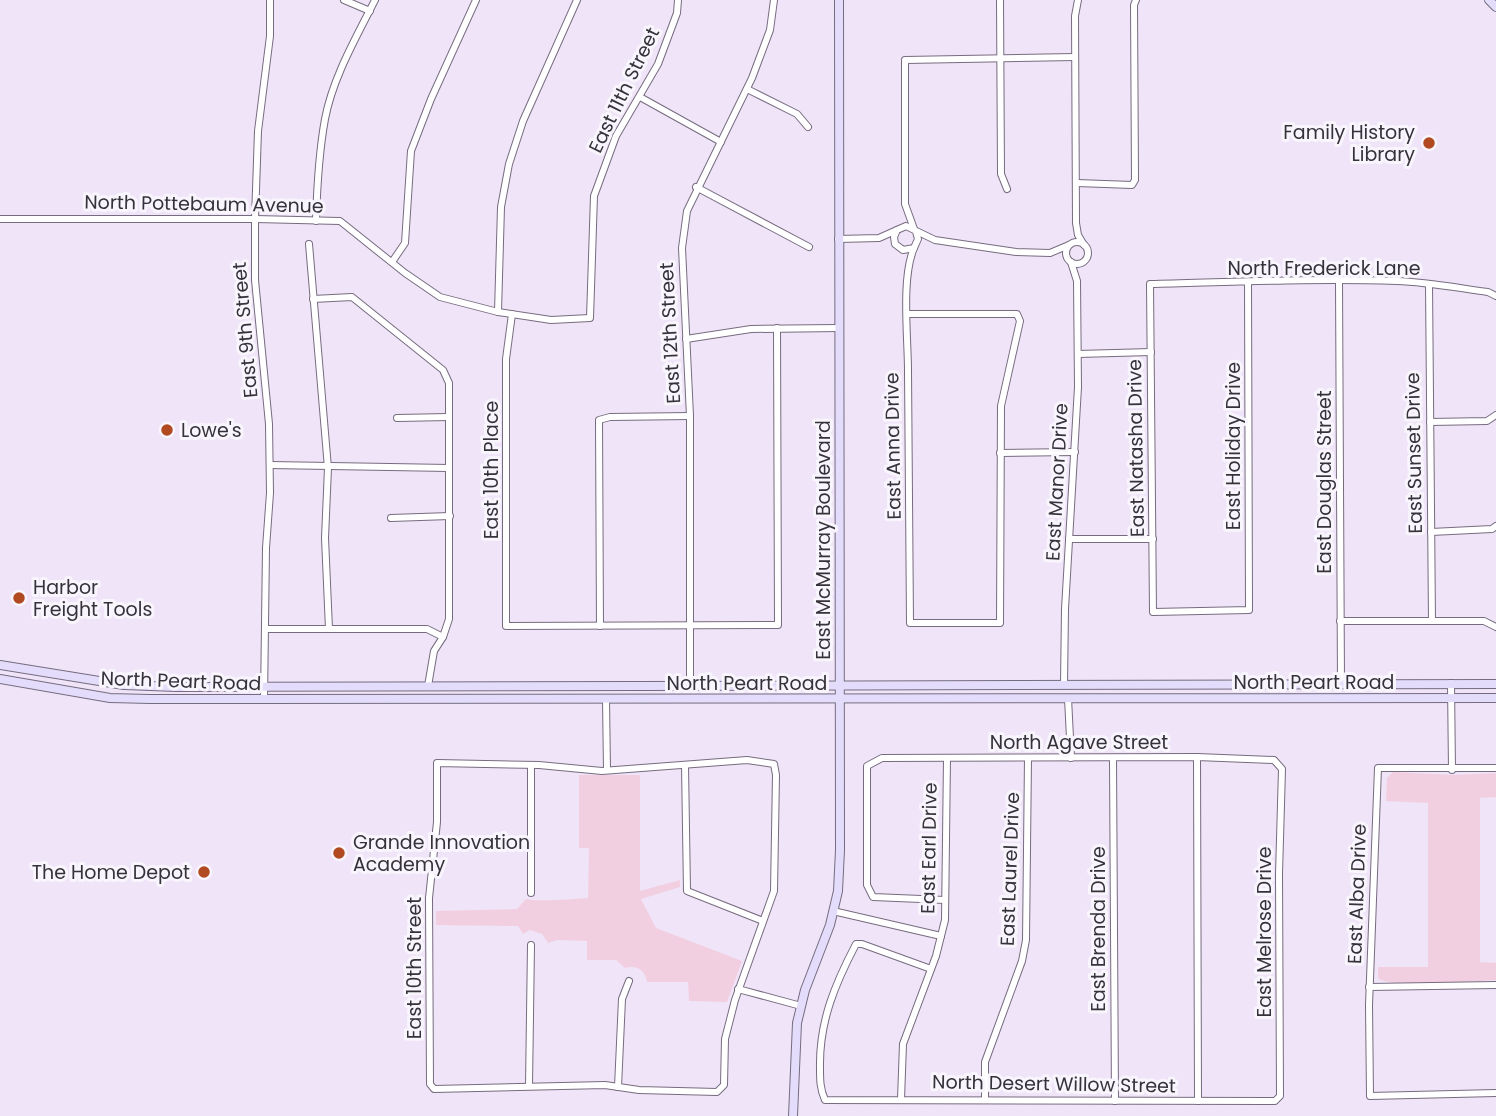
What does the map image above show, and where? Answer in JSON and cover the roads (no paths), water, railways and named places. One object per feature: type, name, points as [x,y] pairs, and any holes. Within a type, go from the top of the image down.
[{"type":"street","name":"East 9th Street","points":[[264,700],[270,465],[269,424],[254,280],[258,131],[270,36],[270,0]]},
{"type":"street","points":[[344,0],[370,11]]},
{"type":"street","points":[[316,220],[317,174],[325,116],[345,59],[375,0]]},
{"type":"street","points":[[392,262],[405,243],[411,151],[430,99],[476,0]]},
{"type":"street","points":[[498,312],[501,207],[509,164],[523,121],[577,0]]},
{"type":"street","name":"East 11th Street","points":[[590,318],[594,196],[616,136],[658,64],[677,13],[678,0]]},
{"type":"street","name":"East 12th Street","points":[[690,685],[690,416],[682,248],[687,211],[696,187],[747,89],[770,30],[774,0]]},
{"type":"street","name":"East McMurray Boulevard","points":[[793,1116],[793,1065],[797,1023],[838,891],[840,850],[839,0]]},
{"type":"street","points":[[1000,0],[1001,174],[1007,189]]},
{"type":"street","points":[[838,239],[879,238],[906,226],[934,240],[1016,252],[1050,253],[1080,264],[1086,260],[1088,254],[1078,235],[1076,223],[1077,0]]},
{"type":"street","points":[[1077,183],[1132,185],[1135,180],[1136,0]]},
{"type":"street","points":[[1489,0],[1496,7]]},
{"type":"street","points":[[915,247],[918,239],[905,204],[905,60],[1075,57]]},
{"type":"street","points":[[747,89],[797,114],[808,127]]},
{"type":"street","points":[[640,97],[721,142]]},
{"type":"street","points":[[696,187],[809,247]]},
{"type":"street","points":[[899,248],[894,240],[905,204]]},
{"type":"street","name":"North Pottebaum Avenue","points":[[0,219],[340,221],[440,297],[498,312],[551,320],[590,318]]},
{"type":"street","points":[[1071,262],[1066,252],[1076,223]]},
{"type":"street","points":[[879,238],[907,250],[934,240]]},
{"type":"street","points":[[1050,253],[1078,242],[1084,245]]},
{"type":"street","points":[[309,244],[328,465],[325,538],[329,629]]},
{"type":"street","name":"East Anna Drive","points":[[907,268],[915,247]]},
{"type":"street","name":"East Anna Drive","points":[[899,248],[907,268],[910,623],[1000,623],[1000,453]]},
{"type":"street","name":"East Manor Drive","points":[[1077,281],[1086,260]]},
{"type":"street","name":"East Manor Drive","points":[[1064,684],[1077,354],[1077,281],[1071,262]]},
{"type":"street","name":"North Frederick Lane","points":[[1150,284],[1339,281],[1429,284],[1488,292],[1496,296]]},
{"type":"street","name":"East Douglas Street","points":[[1339,281],[1341,683]]},
{"type":"street","name":"East Holiday Drive","points":[[1153,612],[1248,610],[1248,282]]},
{"type":"street","name":"East Natasha Drive","points":[[1150,284],[1153,612]]},
{"type":"street","name":"East Sunset Drive","points":[[1429,284],[1432,621]]},
{"type":"street","points":[[313,299],[352,296],[443,370],[449,383],[449,620],[434,651],[428,686]]},
{"type":"street","name":"East 10th Place","points":[[512,314],[506,359],[506,626],[600,626]]},
{"type":"street","points":[[908,314],[1017,314],[1020,321],[1001,406],[1000,453],[1075,452]]},
{"type":"street","points":[[690,416],[610,417],[598,420],[600,626],[779,625],[778,328]]},
{"type":"street","points":[[686,340],[751,329],[839,328]]},
{"type":"street","points":[[1077,354],[1151,352]]},
{"type":"street","points":[[1430,422],[1487,421],[1496,415]]},
{"type":"street","points":[[397,418],[449,416]]},
{"type":"street","points":[[270,465],[449,468]]},
{"type":"street","points":[[391,518],[450,516]]},
{"type":"street","points":[[1431,532],[1492,529],[1496,526]]},
{"type":"street","points":[[1069,539],[1153,539]]},
{"type":"street","points":[[1340,621],[1483,621],[1496,627]]},
{"type":"street","points":[[265,629],[427,629],[443,637]]},
{"type":"street","name":"North Peart Road","points":[[0,665],[124,685],[264,687],[1496,684]]},
{"type":"street","name":"North Peart Road","points":[[0,679],[110,698],[264,700],[1496,698]]},
{"type":"street","points":[[1451,683],[1452,770],[1496,768]]},
{"type":"street","points":[[1068,698],[1071,758]]},
{"type":"street","points":[[606,699],[607,770]]},
{"type":"street","points":[[1197,757],[1198,1101]]},
{"type":"street","name":"North Agave Street","points":[[945,900],[873,897],[867,885],[867,766],[882,758],[1197,757],[1274,760],[1282,768]]},
{"type":"street","name":"East Earl Drive","points":[[901,1099],[903,1044],[931,969],[945,920],[947,758]]},
{"type":"street","name":"East Laurel Drive","points":[[985,1099],[985,1062],[1022,961],[1026,940],[1028,758]]},
{"type":"street","name":"East Brenda Drive","points":[[1113,758],[1115,1101]]},
{"type":"street","points":[[531,893],[531,765],[607,770],[747,760],[774,764],[774,891],[738,989],[725,1039],[724,1085],[717,1092],[639,1090],[605,1085],[529,1086],[531,945]]},
{"type":"street","name":"East 10th Street","points":[[529,1086],[434,1089],[430,1084],[429,898],[437,822],[437,763],[531,765]]},
{"type":"street","points":[[685,765],[687,891],[763,921]]},
{"type":"street","name":"East Melrose Drive","points":[[1280,1096],[1279,874],[1282,768]]},
{"type":"street","name":"East Alba Drive","points":[[1452,770],[1378,768],[1369,987],[1370,1096],[1496,1093]]},
{"type":"street","points":[[833,911],[941,936]]},
{"type":"street","name":"North Desert Willow Street","points":[[931,969],[856,944],[839,977],[819,1045],[820,1090],[825,1100],[1275,1101],[1280,1096]]},
{"type":"street","points":[[618,1087],[622,999],[629,981]]},
{"type":"street","points":[[1369,987],[1496,985]]},
{"type":"street","points":[[738,989],[801,1006]]},
{"type":"place","name":"Family History Library","points":[[1429,143]]},
{"type":"place","name":"Lowe's","points":[[167,430]]},
{"type":"place","name":"Harbor Freight Tools","points":[[19,598]]},
{"type":"place","name":"Grande Innovation Academy","points":[[339,853]]},
{"type":"place","name":"The Home Depot","points":[[204,872]]}]
